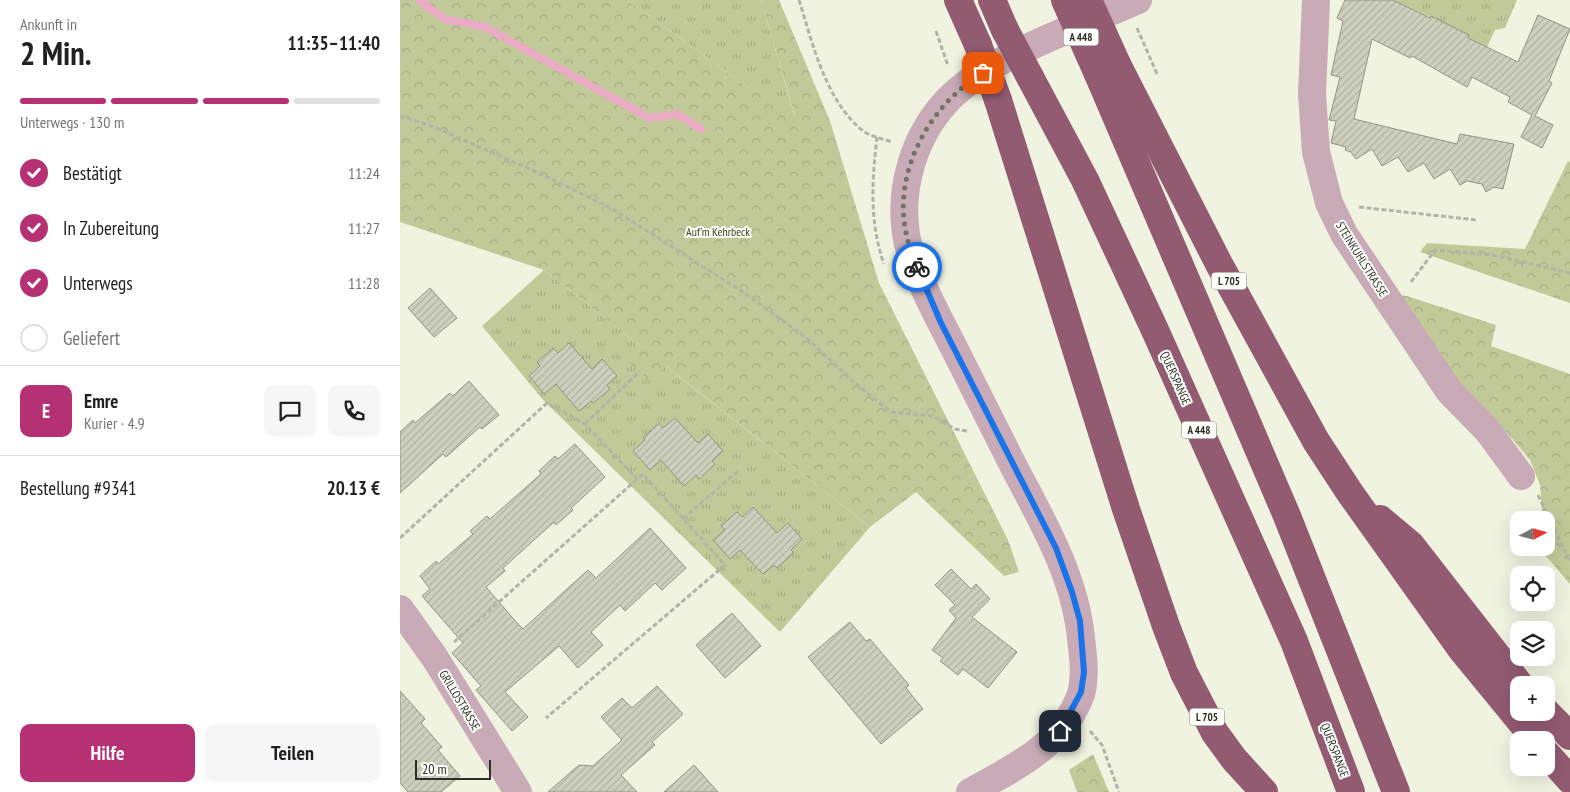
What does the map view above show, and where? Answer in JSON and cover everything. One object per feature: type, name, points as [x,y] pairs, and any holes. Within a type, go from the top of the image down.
[{"type":"highway","name":"L 705","points":[[958,0],[978,45],[998,100],[1126,509],[1169,636],[1184,673],[1215,733],[1234,759],[1264,792]]},
{"type":"highway","name":"QUERSPANGE","points":[[992,0],[1005,30],[1085,180],[1154,328],[1294,641],[1351,792]]},
{"type":"highway","name":"A 448","points":[[1064,0],[1108,69],[1393,784]]},
{"type":"highway","name":"L 705","points":[[1088,0],[1108,69],[1219,264],[1316,441],[1350,494],[1462,650],[1529,731]]},
{"type":"highway","points":[[1350,494],[1411,545],[1513,676]]},
{"type":"highway","points":[[1555,721],[1570,736]]},
{"type":"highway","points":[[1555,763],[1570,780]]},
{"type":"street","points":[[970,792],[1043,749],[1060,731],[1081,692],[1084,672],[1080,621],[1056,548],[922,282],[906,237],[904,196],[909,171],[916,150],[931,121],[946,102],[970,81],[1046,40],[1138,0]]},
{"type":"street","name":"STEINKUHLSTRASSE","points":[[1316,0],[1312,94],[1316,152],[1329,204],[1344,234],[1449,391],[1488,431],[1521,476]]},
{"type":"street","name":"GRILLOSTRASSE","points":[[400,609],[435,658],[518,792]]},
{"type":"path","points":[[799,0],[817,55],[836,100],[863,132],[916,150]]},
{"type":"path","points":[[1137,27],[1158,76]]},
{"type":"path","points":[[936,31],[946,61]]},
{"type":"path","points":[[400,116],[434,127],[506,158],[611,208],[749,296],[809,340],[855,383],[892,412],[933,416],[955,429],[967,431],[990,419]]},
{"type":"path","points":[[1329,204],[1477,220]]},
{"type":"path","points":[[1410,282],[1434,250],[1493,255],[1570,272]]},
{"type":"path","points":[[585,424],[640,371]]},
{"type":"path","points":[[400,538],[547,403],[585,424],[637,479]]},
{"type":"path","points":[[683,519],[739,470]]},
{"type":"path","points":[[435,658],[643,474],[725,565],[546,718]]},
{"type":"path","points":[[1521,476],[1537,492],[1570,562]]},
{"type":"path","points":[[1076,704],[1087,729],[1102,745],[1119,792]]},
{"type":"green space","name":"Auf'm Kehrbeck","points":[[400,0],[627,0],[748,87],[795,116],[761,0],[779,0],[830,121],[879,283],[1008,540],[1019,572],[1004,576],[916,492],[870,527],[666,366],[650,381],[629,362],[643,348],[544,270],[400,222]]},
{"type":"green space","points":[[627,0],[761,0],[795,117],[748,87]]},
{"type":"green space","points":[[1393,0],[1517,0],[1505,28],[1495,30],[1487,47],[1468,38],[1469,35]]},
{"type":"green space","points":[[1568,161],[1570,162],[1570,303],[1420,252],[1427,243],[1525,249]]},
{"type":"green space","points":[[544,270],[870,527],[780,632],[544,401],[482,326]]},
{"type":"green space","points":[[1397,295],[1407,296],[1496,325],[1491,346],[1570,374],[1570,584],[1546,556],[1555,556],[1555,511],[1542,511],[1540,485],[1530,460],[1497,421],[1460,386]]},
{"type":"green space","points":[[1093,754],[1109,792],[1077,792],[1069,770]]},
{"type":"building","points":[[1345,0],[1393,0],[1430,18],[1431,16],[1469,35],[1468,38],[1518,62],[1538,15],[1570,29],[1549,81],[1552,83],[1535,116],[1553,125],[1542,148],[1521,137],[1532,115],[1508,102],[1510,97],[1472,77],[1467,87],[1412,56],[1410,58],[1372,39],[1354,119],[1457,144],[1460,134],[1514,144],[1503,189],[1494,187],[1486,192],[1482,184],[1467,181],[1460,185],[1450,169],[1434,179],[1424,163],[1408,172],[1398,157],[1382,166],[1372,149],[1356,159],[1351,152],[1345,150],[1346,147],[1331,143],[1336,121],[1329,120],[1340,77],[1331,75],[1343,21],[1337,18]]},
{"type":"building","points":[[430,288],[457,318],[434,337],[408,308]]},
{"type":"building","points":[[569,343],[592,369],[602,359],[617,376],[607,385],[610,389],[593,403],[591,401],[579,411],[556,384],[544,394],[529,376],[540,366],[537,362],[553,348],[558,353]]},
{"type":"building","points":[[469,381],[499,415],[482,429],[480,427],[446,457],[443,454],[400,493],[400,432],[413,420],[415,423],[450,393],[453,396]]},
{"type":"building","points":[[675,418],[698,443],[708,434],[723,451],[712,461],[715,464],[699,479],[696,475],[684,486],[661,460],[650,470],[633,451],[645,440],[643,438],[659,423],[663,428]]},
{"type":"building","points":[[575,444],[605,477],[571,508],[573,510],[556,525],[554,522],[503,568],[505,571],[486,587],[518,624],[523,629],[588,570],[596,578],[650,528],[686,568],[662,590],[655,583],[625,611],[620,605],[591,632],[603,645],[578,668],[559,646],[505,692],[528,717],[512,731],[476,690],[481,686],[452,653],[463,643],[422,596],[430,589],[420,576],[436,561],[438,564],[473,534],[470,531],[487,516],[490,519],[541,474],[539,471],[555,456],[558,459]]},
{"type":"building","points":[[753,507],[777,533],[788,523],[802,539],[791,550],[794,553],[777,568],[774,565],[763,574],[740,550],[730,559],[713,540],[725,530],[721,526],[737,512],[742,517]]},
{"type":"building","points":[[951,569],[971,589],[976,584],[990,599],[972,617],[1017,652],[988,688],[963,669],[958,675],[940,661],[943,658],[932,650],[956,618],[949,610],[955,605],[935,585]]},
{"type":"building","points":[[732,613],[761,646],[725,678],[696,645]]},
{"type":"building","points":[[850,622],[866,641],[870,639],[909,685],[906,688],[923,709],[881,744],[808,657]]},
{"type":"building","points":[[657,686],[683,714],[652,742],[655,745],[621,775],[637,792],[548,792],[579,765],[593,766],[622,740],[601,717],[622,698],[632,708]]},
{"type":"building","points":[[400,691],[425,719],[421,723],[442,747],[438,750],[460,776],[441,792],[408,792],[400,783]]},
{"type":"building","points":[[694,765],[718,792],[664,792]]},
{"type":"waterway","points":[[419,0],[445,19],[485,27],[649,118],[677,114],[701,129]]},
{"type":"way so far","points":[[917,267],[906,237],[904,216],[904,196],[912,161],[931,121],[946,102],[970,81],[983,73]]},
{"type":"route","points":[[917,267],[941,323],[1056,548],[1072,592],[1080,621],[1084,672],[1081,692],[1060,731]]}]
